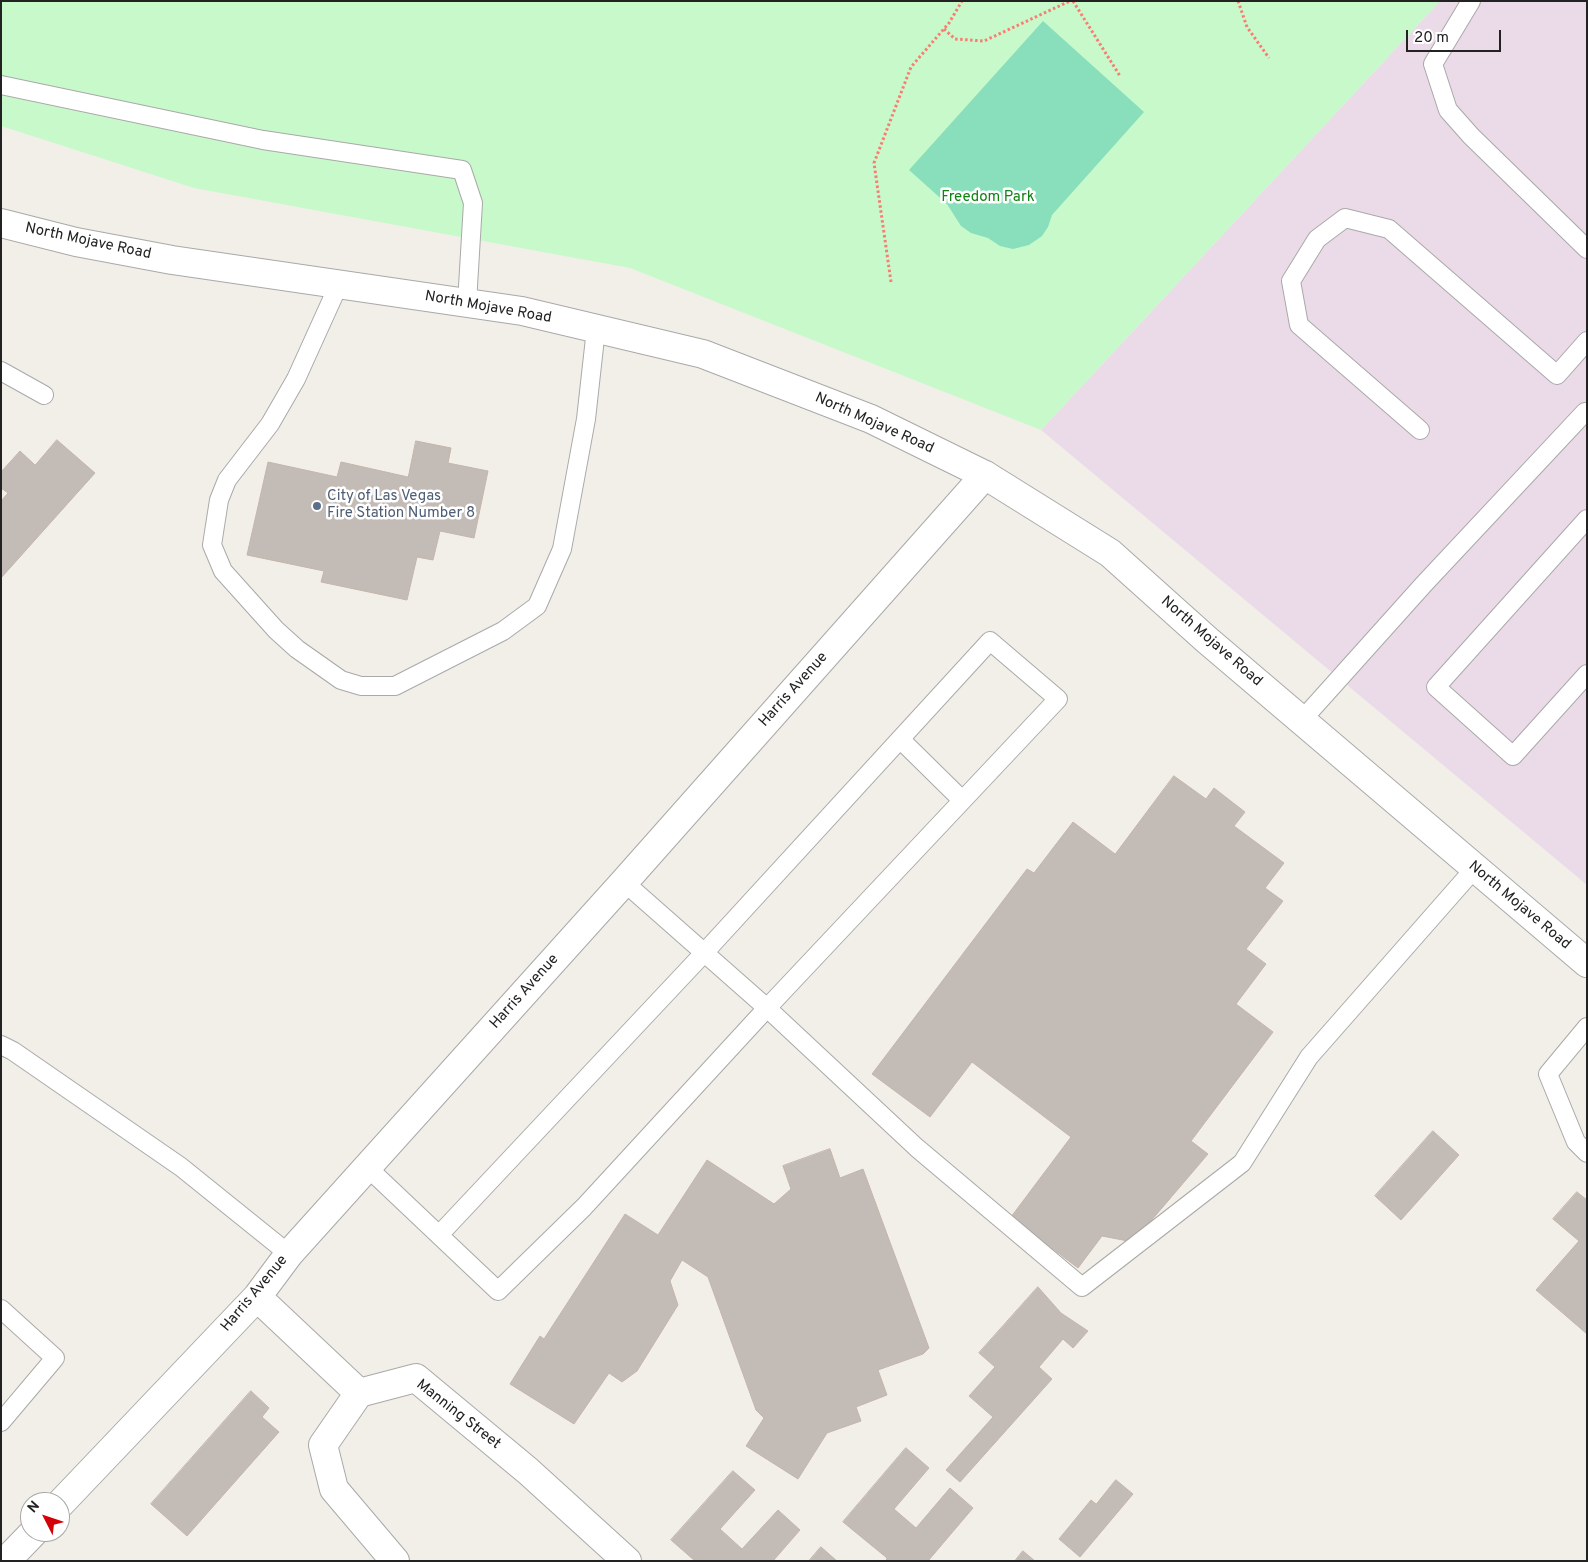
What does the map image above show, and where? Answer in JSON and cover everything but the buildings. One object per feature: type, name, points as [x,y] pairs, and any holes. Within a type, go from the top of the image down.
[{"type":"street","name":"North Mojave Road","points":[[1,223],[76,242],[172,260],[522,311],[703,354],[871,419],[986,475],[1110,553],[1207,640],[1587,964]]},
{"type":"street","name":"Harris Avenue","points":[[70,1493],[257,1297],[289,1254],[624,882],[986,475]]},
{"type":"street","points":[[257,1297],[359,1393],[323,1445],[334,1489],[395,1561]]},
{"type":"street","name":"Manning Street","points":[[359,1393],[416,1378],[528,1471],[627,1561]]},
{"type":"street","points":[[6,1561],[24,1542]]},
{"type":"lane","points":[[1471,1],[1433,64],[1448,110],[1471,136],[1587,249]]},
{"type":"lane","points":[[1,85],[262,140],[462,170],[473,204],[468,303]]},
{"type":"lane","points":[[1420,430],[1299,325],[1291,281],[1317,239],[1346,218],[1388,229],[1557,375],[1587,340]]},
{"type":"lane","points":[[339,284],[296,379],[270,424],[228,480],[219,500],[212,545],[223,571],[276,630],[298,649],[341,680],[362,686],[395,686],[503,631],[537,606],[562,549],[586,419],[596,329]]},
{"type":"lane","points":[[1,371],[44,395]]},
{"type":"lane","points":[[1302,720],[1424,584],[1586,412]]},
{"type":"lane","points":[[1587,519],[1436,687],[1514,756],[1587,674]]},
{"type":"lane","points":[[367,1167],[498,1291],[584,1207],[767,1008],[1058,699],[990,640],[704,953],[439,1235]]},
{"type":"lane","points":[[900,739],[962,800]]},
{"type":"lane","points":[[624,882],[767,1008],[917,1148],[1082,1287],[1242,1163],[1309,1057],[1475,868]]},
{"type":"lane","points":[[1587,1027],[1548,1074],[1576,1142],[1587,1153]]},
{"type":"lane","points":[[1,1045],[13,1051],[181,1167],[289,1254]]},
{"type":"lane","points":[[1,1308],[56,1358],[1,1422]]},
{"type":"path","points":[[891,282],[874,163],[911,67],[944,29],[962,1]]},
{"type":"path","points":[[944,29],[955,39],[984,41],[1071,1],[1120,76]]},
{"type":"path","points":[[1238,1],[1247,26],[1269,58]]},
{"type":"shaded area","points":[[1440,1],[1587,1],[1587,885],[1041,430]]},
{"type":"green space","name":"Freedom Park","points":[[1,1],[1440,1],[1041,430],[630,268],[194,188],[1,126]]},
{"type":"green space","points":[[1043,21],[1144,112],[1052,215],[1048,227],[1042,236],[1029,245],[1013,249],[1000,246],[988,238],[971,233],[961,226],[947,204],[909,170]]},
{"type":"place","name":"City of Las Vegas Fire Station Number 8","points":[[317,506]]}]
